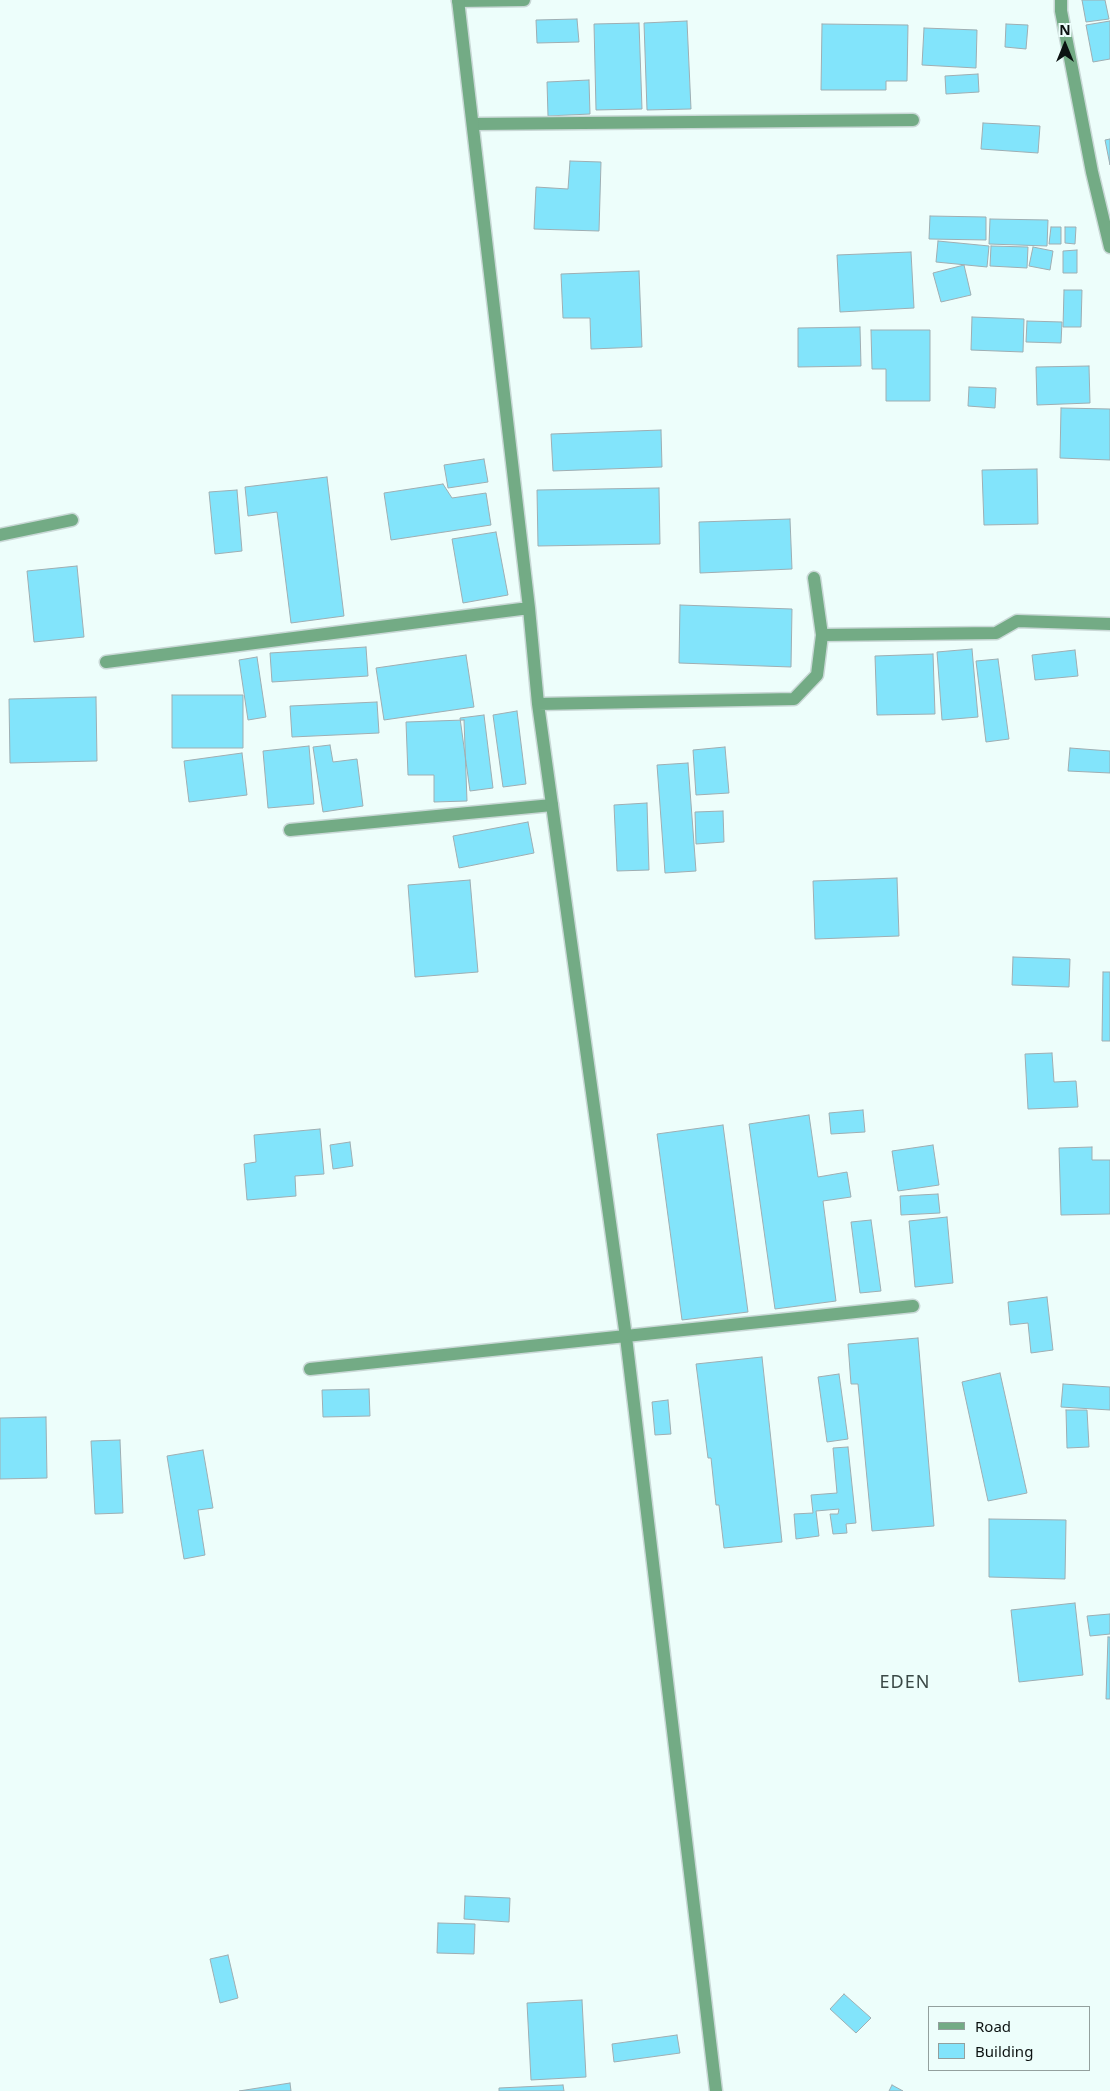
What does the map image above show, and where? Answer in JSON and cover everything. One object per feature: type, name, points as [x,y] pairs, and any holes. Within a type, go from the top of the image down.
[{"type":"street","points":[[524,0],[458,0],[529,608],[538,704],[626,1337],[716,2091]]},
{"type":"street","points":[[1061,0],[1061,11],[1092,172],[1110,247]]},
{"type":"street","points":[[473,124],[913,120]]},
{"type":"street","points":[[0,535],[72,520]]},
{"type":"street","points":[[538,704],[794,699],[817,675],[822,635],[814,578]]},
{"type":"street","points":[[106,662],[529,608]]},
{"type":"street","points":[[822,635],[996,633],[1016,621],[1110,624]]},
{"type":"street","points":[[290,830],[552,805]]},
{"type":"street","points":[[310,1369],[913,1306]]},
{"type":"building","points":[[1082,0],[1105,0],[1109,19],[1086,22]]},
{"type":"building","points":[[577,19],[579,42],[537,43],[536,20]]},
{"type":"building","points":[[687,21],[691,109],[647,110],[644,23]]},
{"type":"building","points":[[1110,21],[1110,59],[1093,62],[1086,25]]},
{"type":"building","points":[[639,23],[642,109],[596,110],[594,24]]},
{"type":"building","points":[[822,24],[908,25],[907,81],[886,81],[886,90],[821,90]]},
{"type":"building","points":[[1006,24],[1028,25],[1026,49],[1005,47]]},
{"type":"building","points":[[924,28],[977,30],[976,68],[922,65]]},
{"type":"building","points":[[978,74],[979,92],[946,94],[945,76]]},
{"type":"building","points":[[589,80],[590,114],[548,116],[547,82]]},
{"type":"building","points":[[983,123],[1040,126],[1038,153],[981,149]]},
{"type":"building","points":[[1110,139],[1110,165],[1105,140]]},
{"type":"building","points":[[570,161],[601,162],[599,231],[534,229],[536,187],[568,189]]},
{"type":"building","points":[[930,216],[986,217],[986,240],[929,239]]},
{"type":"building","points":[[990,219],[1048,220],[1047,246],[989,244]]},
{"type":"building","points":[[1051,227],[1061,227],[1061,244],[1049,244]]},
{"type":"building","points":[[1065,227],[1076,227],[1075,244],[1065,243]]},
{"type":"building","points":[[938,241],[989,246],[987,267],[936,262]]},
{"type":"building","points":[[991,246],[1028,247],[1027,268],[990,266]]},
{"type":"building","points":[[1033,247],[1053,251],[1050,270],[1029,266]]},
{"type":"building","points":[[1077,250],[1077,273],[1063,273],[1063,251]]},
{"type":"building","points":[[911,252],[914,308],[840,312],[837,255]]},
{"type":"building","points":[[964,265],[971,295],[941,302],[933,273]]},
{"type":"building","points":[[639,271],[642,347],[591,349],[590,318],[563,318],[561,274]]},
{"type":"building","points":[[1064,290],[1082,290],[1081,327],[1063,327]]},
{"type":"building","points":[[972,317],[1024,319],[1023,352],[971,350]]},
{"type":"building","points":[[1027,321],[1062,322],[1061,343],[1026,342]]},
{"type":"building","points":[[860,327],[861,366],[798,367],[798,328]]},
{"type":"building","points":[[871,330],[930,330],[930,401],[886,401],[886,369],[872,369]]},
{"type":"building","points":[[1089,366],[1090,403],[1037,405],[1036,367]]},
{"type":"building","points":[[969,387],[996,388],[995,408],[968,406]]},
{"type":"building","points":[[1061,408],[1110,409],[1110,460],[1060,458]]},
{"type":"building","points":[[661,430],[662,467],[553,471],[551,434]]},
{"type":"building","points":[[484,459],[488,482],[448,488],[444,465]]},
{"type":"building","points":[[1037,469],[1038,524],[984,525],[982,470]]},
{"type":"building","points":[[327,477],[344,616],[291,623],[277,512],[248,516],[245,487]]},
{"type":"building","points":[[443,484],[452,498],[486,493],[491,525],[391,540],[384,493]]},
{"type":"building","points":[[659,488],[660,544],[538,546],[537,490]]},
{"type":"building","points":[[237,490],[242,551],[215,554],[209,492]]},
{"type":"building","points":[[790,519],[792,569],[700,573],[699,522]]},
{"type":"building","points":[[496,532],[508,595],[463,603],[452,539]]},
{"type":"building","points":[[77,566],[84,637],[34,642],[27,571]]},
{"type":"building","points":[[680,605],[792,609],[791,667],[679,663]]},
{"type":"building","points":[[366,647],[368,676],[272,682],[270,653]]},
{"type":"building","points":[[972,649],[978,717],[942,720],[937,652]]},
{"type":"building","points":[[1075,650],[1078,676],[1035,680],[1032,655]]},
{"type":"building","points":[[933,654],[935,714],[877,715],[875,656]]},
{"type":"building","points":[[466,655],[474,707],[384,720],[376,668]]},
{"type":"building","points":[[257,657],[266,717],[248,720],[239,660]]},
{"type":"building","points":[[998,659],[1009,739],[986,742],[976,661]]},
{"type":"building","points":[[172,695],[243,695],[243,748],[172,748]]},
{"type":"building","points":[[96,697],[97,761],[10,763],[9,699]]},
{"type":"building","points":[[377,702],[379,733],[292,737],[290,706]]},
{"type":"building","points":[[517,711],[526,784],[503,787],[493,715]]},
{"type":"building","points":[[484,715],[493,788],[470,791],[460,718]]},
{"type":"building","points":[[464,720],[467,801],[434,802],[434,775],[408,775],[406,722]]},
{"type":"building","points":[[330,745],[333,762],[357,759],[363,806],[323,812],[313,747]]},
{"type":"building","points":[[309,746],[314,804],[268,808],[263,751]]},
{"type":"building","points":[[725,747],[729,793],[696,795],[693,750]]},
{"type":"building","points":[[1070,748],[1110,751],[1110,773],[1068,771]]},
{"type":"building","points":[[242,753],[247,795],[189,802],[184,761]]},
{"type":"building","points":[[688,763],[696,871],[665,873],[657,765]]},
{"type":"building","points":[[647,803],[649,870],[617,871],[614,805]]},
{"type":"building","points":[[723,811],[724,842],[696,844],[695,812]]},
{"type":"building","points":[[528,822],[534,853],[459,868],[453,836]]},
{"type":"building","points":[[897,878],[899,936],[815,939],[813,881]]},
{"type":"building","points":[[470,880],[478,972],[415,977],[408,885]]},
{"type":"building","points":[[1013,957],[1070,959],[1069,987],[1012,985]]},
{"type":"building","points":[[1103,972],[1110,972],[1110,1041],[1102,1041]]},
{"type":"building","points":[[1052,1053],[1054,1082],[1076,1081],[1078,1107],[1028,1109],[1025,1054]]},
{"type":"building","points":[[863,1110],[865,1132],[831,1134],[829,1113]]},
{"type":"building","points":[[809,1115],[818,1177],[847,1172],[851,1197],[823,1201],[836,1301],[775,1309],[749,1124]]},
{"type":"building","points":[[723,1125],[748,1312],[682,1320],[657,1134]]},
{"type":"building","points":[[320,1129],[324,1174],[295,1176],[296,1196],[247,1200],[244,1164],[256,1162],[254,1135]]},
{"type":"building","points":[[350,1142],[353,1166],[333,1169],[330,1145]]},
{"type":"building","points":[[933,1145],[939,1185],[898,1191],[892,1151]]},
{"type":"building","points":[[1092,1147],[1092,1160],[1110,1160],[1110,1214],[1061,1215],[1059,1148]]},
{"type":"building","points":[[938,1194],[940,1213],[901,1215],[900,1196]]},
{"type":"building","points":[[947,1217],[953,1283],[915,1287],[909,1221]]},
{"type":"building","points":[[871,1220],[881,1291],[860,1293],[851,1222]]},
{"type":"building","points":[[1047,1297],[1053,1350],[1031,1353],[1028,1323],[1010,1325],[1008,1302]]},
{"type":"building","points":[[918,1338],[934,1526],[872,1531],[858,1384],[851,1384],[848,1344]]},
{"type":"building","points":[[762,1357],[782,1542],[724,1548],[719,1505],[716,1505],[711,1458],[708,1458],[696,1364]]},
{"type":"building","points":[[1000,1373],[1027,1493],[988,1501],[962,1382]]},
{"type":"building","points":[[839,1374],[848,1439],[827,1442],[818,1377]]},
{"type":"building","points":[[1063,1384],[1110,1387],[1110,1410],[1061,1407]]},
{"type":"building","points":[[369,1389],[370,1416],[323,1417],[322,1390]]},
{"type":"building","points":[[668,1400],[671,1434],[655,1435],[652,1402]]},
{"type":"building","points":[[1066,1410],[1087,1410],[1089,1447],[1067,1448]]},
{"type":"building","points":[[46,1417],[47,1478],[0,1479],[0,1418]]},
{"type":"building","points":[[120,1440],[123,1513],[95,1514],[91,1441]]},
{"type":"building","points":[[848,1447],[856,1523],[846,1524],[847,1533],[833,1534],[830,1514],[838,1514],[839,1509],[816,1511],[819,1536],[796,1539],[794,1514],[813,1513],[811,1495],[837,1493],[833,1448]]},
{"type":"building","points":[[203,1450],[213,1508],[198,1510],[205,1555],[184,1559],[167,1456]]},
{"type":"building","points":[[989,1519],[1066,1520],[1065,1579],[989,1577]]},
{"type":"building","points":[[1075,1603],[1083,1675],[1019,1682],[1011,1610]]},
{"type":"building","points":[[1110,1614],[1110,1634],[1090,1636],[1087,1616]]},
{"type":"building","points":[[1108,1637],[1110,1637],[1110,1699],[1106,1699]]},
{"type":"building","points":[[465,1896],[510,1898],[509,1922],[464,1919]]},
{"type":"building","points":[[438,1923],[475,1924],[474,1954],[437,1953]]},
{"type":"building","points":[[228,1955],[238,1998],[220,2003],[210,1959]]},
{"type":"building","points":[[844,1994],[871,2018],[856,2033],[830,2009]]},
{"type":"building","points":[[582,2000],[586,2077],[531,2080],[527,2003]]},
{"type":"building","points":[[677,2035],[680,2053],[614,2062],[612,2044]]},
{"type":"building","points":[[290,2083],[291,2091],[239,2091]]},
{"type":"building","points":[[563,2085],[564,2091],[499,2091],[499,2088]]},
{"type":"building","points":[[892,2085],[903,2091],[889,2091]]},
{"type":"district","name":"EDEN","points":[[905,1683]]}]
